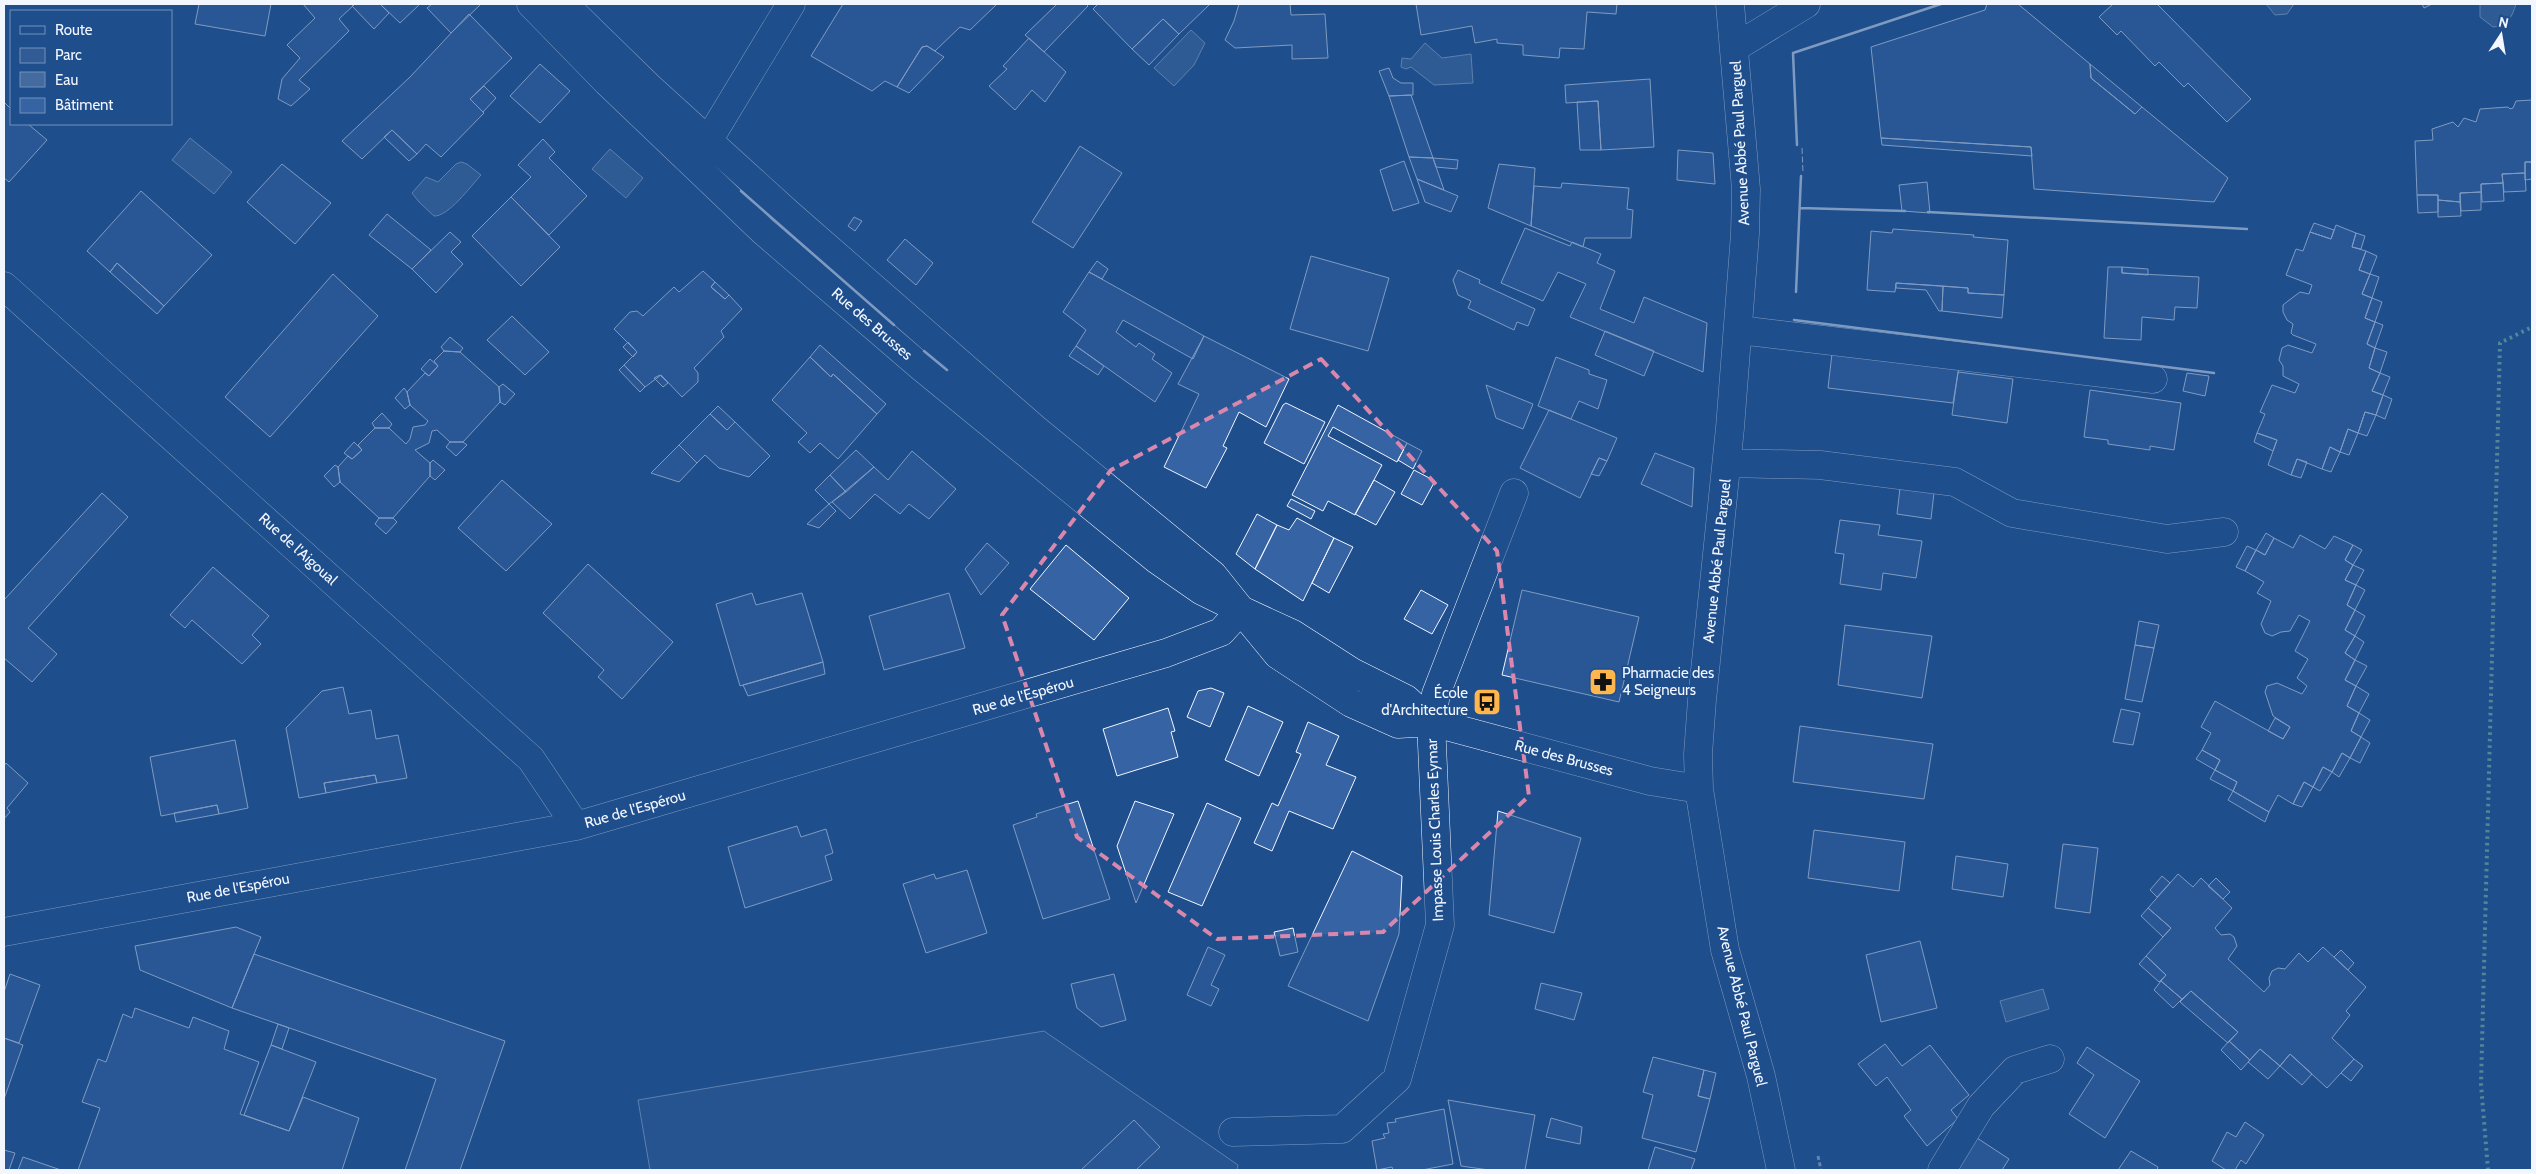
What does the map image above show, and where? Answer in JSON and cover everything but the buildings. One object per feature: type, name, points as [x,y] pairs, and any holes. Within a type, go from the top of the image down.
[{"type":"street","name":"Rue des Brusses","points":[[530,4],[607,82],[763,231],[913,360],[1156,559],[1202,591],[1294,634],[1352,672],[1406,699],[1431,722],[1650,781],[1699,789]]},
{"type":"street","name":"Rue des Brusses","points":[[564,4],[648,86],[708,141],[1034,428],[1213,575],[1241,610]]},
{"type":"street","points":[[708,141],[791,4]]},
{"type":"street","name":"Avenue Abbé Paul Parguel","points":[[1730,4],[1746,189],[1739,330],[1702,700],[1698,754],[1699,789],[1706,847],[1725,950],[1761,1076],[1781,1170]]},
{"type":"street","points":[[1734,48],[1806,4]]},
{"type":"street","name":"Rue de l'Aigoual","points":[[4,286],[531,759],[576,826]]},
{"type":"street","points":[[1739,330],[2153,379]]},
{"type":"street","points":[[1727,463],[1820,465],[1955,482],[2012,513],[2167,539],[2224,532]]},
{"type":"street","name":"Impasse Louis Charles Eymar","points":[[1233,1132],[1342,1129],[1397,1079],[1440,925],[1431,722],[1436,694],[1514,493]]},
{"type":"street","name":"Rue de l'Espérou","points":[[4,932],[576,826],[1166,653],[1221,632],[1241,610]]},
{"type":"street","points":[[1942,1170],[1981,1106],[2015,1070],[2050,1059]]},
{"type":"path","points":[[1817,1152],[1821,1170]]},
{"type":"highlighted area","points":[[1321,359],[1497,551],[1529,796],[1383,932],[1217,939],[1077,837],[1002,615],[1111,470]]},
{"type":"green space","points":[[1044,1031],[1238,1165],[1237,1170],[650,1170],[638,1100]]},
{"type":"water","points":[[2266,4],[2294,4],[2287,14],[2275,15]]},
{"type":"water","points":[[2480,4],[2516,4],[2513,13],[2506,23],[2493,27],[2480,17]]},
{"type":"water","points":[[1191,30],[1205,43],[1194,65],[1174,86],[1154,68]]},
{"type":"water","points":[[1425,43],[1442,58],[1471,54],[1473,83],[1434,85],[1411,67],[1406,69],[1401,67],[1402,58],[1411,59]]},
{"type":"water","points":[[190,138],[232,172],[214,194],[172,160]]},
{"type":"water","points":[[610,149],[643,178],[626,198],[592,169]]},
{"type":"water","points":[[461,162],[467,164],[481,175],[446,212],[434,216],[412,193],[426,177],[438,182],[456,164]]},
{"type":"water","points":[[2043,989],[2049,1009],[2006,1022],[2000,1001]]},
{"type":"hedge","points":[[2488,1170],[2481,1084],[2500,343],[2532,327]]},
{"type":"fence","points":[[1802,148],[1803,173]]},
{"type":"wall","points":[[1797,145],[1793,53],[1941,4]]},
{"type":"wall","points":[[1796,292],[1801,176]]},
{"type":"wall","points":[[741,191],[894,325]]},
{"type":"wall","points":[[1800,208],[1905,211]]},
{"type":"wall","points":[[1928,212],[2247,229]]},
{"type":"wall","points":[[1794,320],[2214,373]]},
{"type":"wall","points":[[924,351],[947,370]]},
{"type":"place","name":"Pharmacie des 4 Seigneurs","points":[[1603,682]]},
{"type":"place","name":"École d'Architecture","points":[[1487,702]]}]
